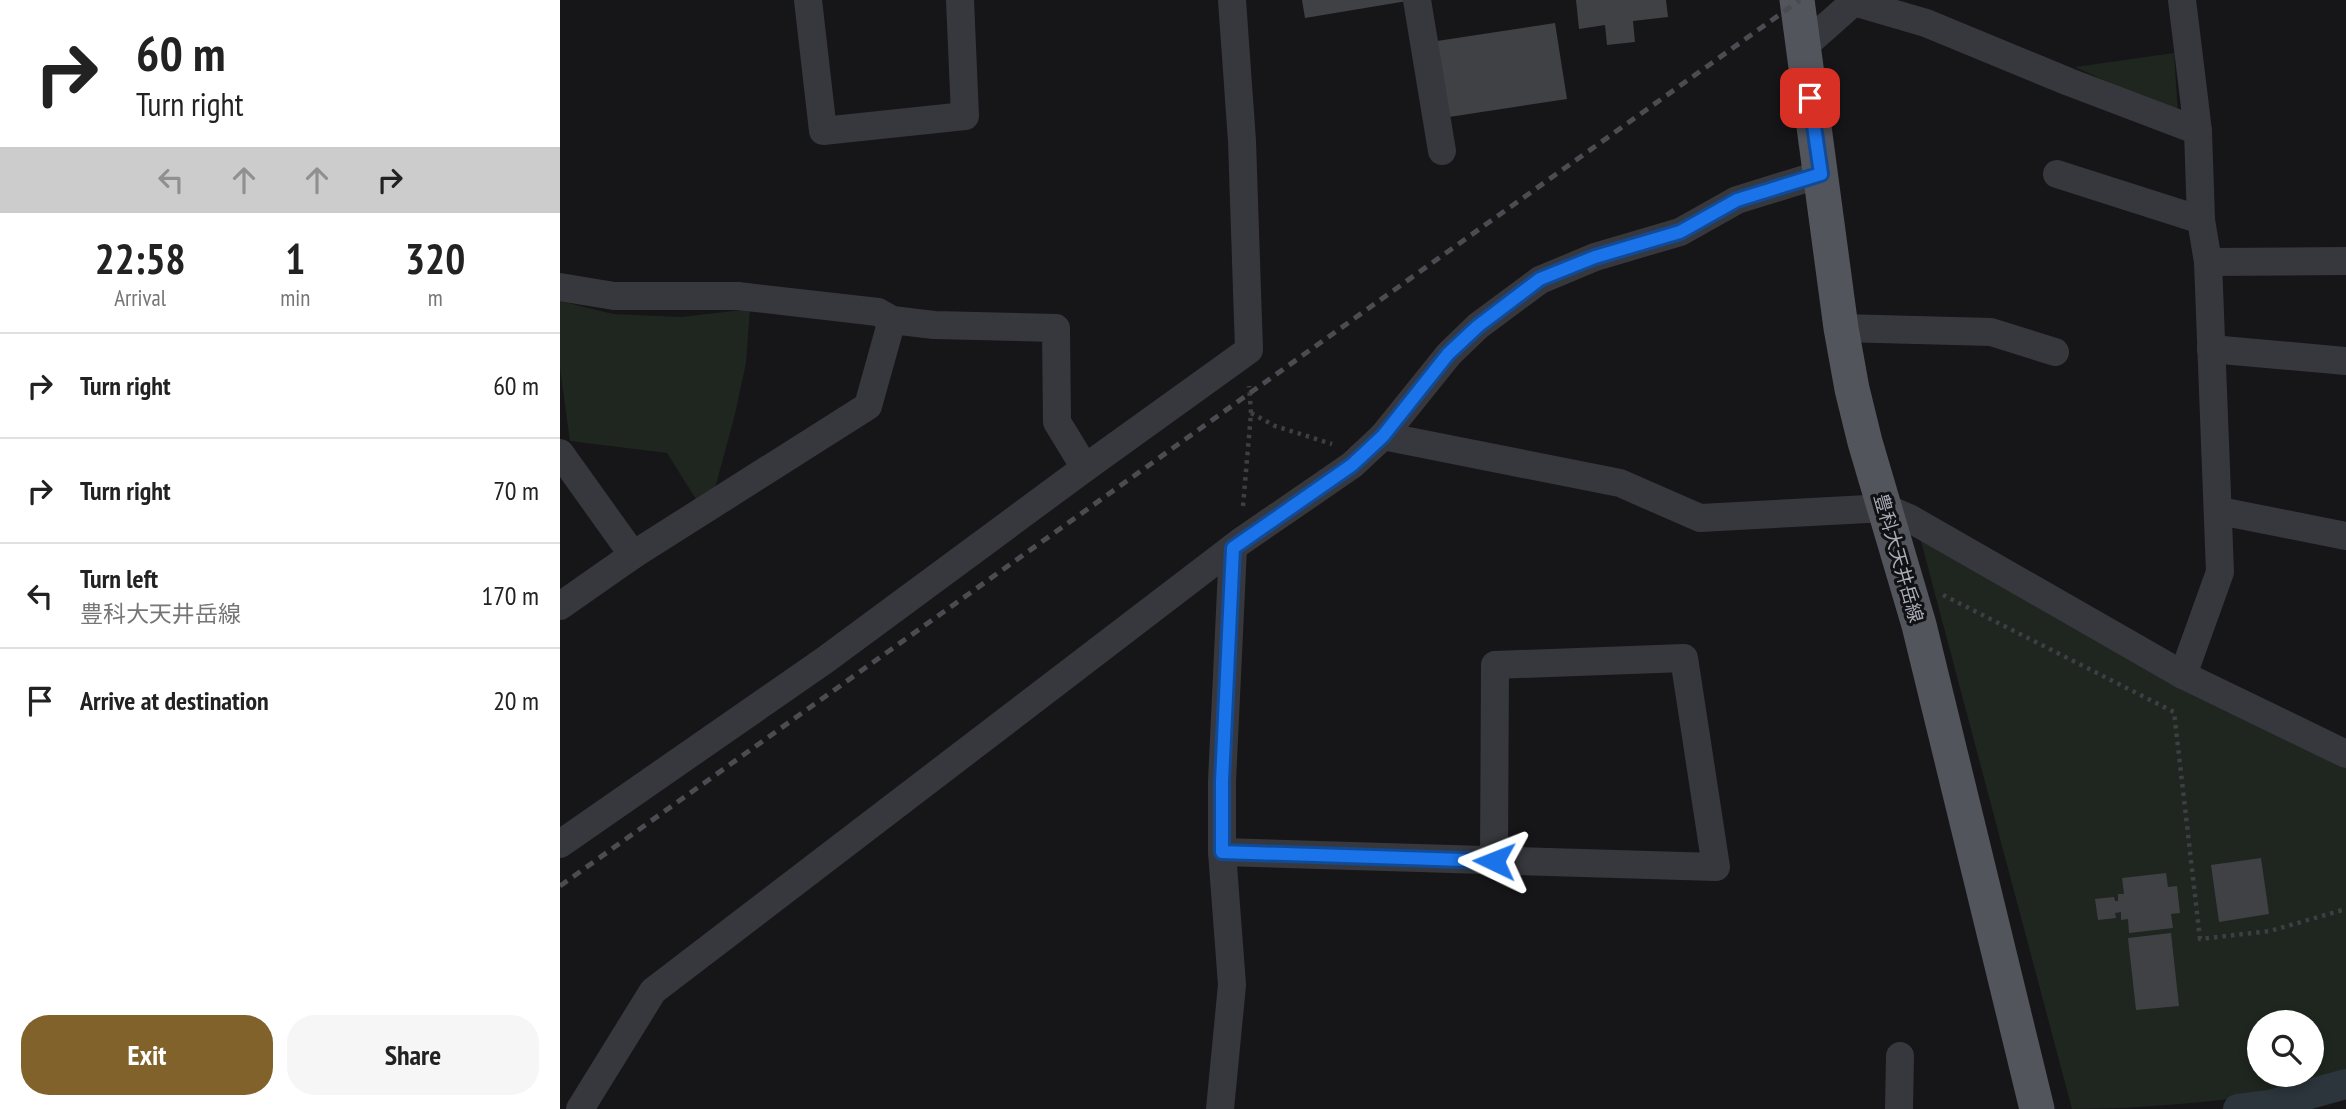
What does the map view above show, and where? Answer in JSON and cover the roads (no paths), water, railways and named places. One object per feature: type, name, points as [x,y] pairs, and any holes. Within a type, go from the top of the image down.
[{"type":"main road","name":"豊科大天井岳線","points":[[1797,0],[1841,328],[1865,442],[1919,625],[2037,1109]]},
{"type":"street","points":[[808,0],[823,131],[965,116],[960,0]]},
{"type":"street","points":[[560,844],[825,660],[1249,350],[1242,141],[1232,0]]},
{"type":"street","points":[[1417,0],[1442,151]]},
{"type":"street","points":[[2182,0],[2198,131],[2201,220],[2208,262],[2220,511],[2220,572],[2183,675]]},
{"type":"street","points":[[1803,47],[1855,1],[1926,23],[2198,131]]},
{"type":"street","points":[[580,1109],[653,991],[1237,545],[1352,465],[1374,445],[1448,354],[1478,326],[1540,279],[1595,257],[1680,232],[1737,200],[1821,174]]},
{"type":"street","points":[[2057,174],[2201,220]]},
{"type":"street","points":[[2208,262],[2346,261]]},
{"type":"street","points":[[560,287],[614,296],[738,296],[878,312],[892,320],[934,325],[1056,328],[1058,422],[1085,468]]},
{"type":"street","points":[[560,606],[633,555],[868,406],[892,320]]},
{"type":"street","points":[[1841,328],[1991,332],[2055,352]]},
{"type":"street","points":[[2211,349],[2346,361]]},
{"type":"street","points":[[1374,445],[1620,483],[1700,518],[1885,508],[1909,518],[2183,675],[2346,754]]},
{"type":"street","points":[[560,453],[633,555]]},
{"type":"street","points":[[2220,511],[2346,536]]},
{"type":"street","points":[[1220,1109],[1232,985],[1222,852],[1222,781],[1237,545]]},
{"type":"street","points":[[1222,852],[1494,861],[1716,867],[1685,658],[1495,665],[1494,861]]},
{"type":"street","points":[[1899,1109],[1900,1056]]},
{"type":"waterway","points":[[2238,1109],[2270,1105],[2346,1084]]},
{"type":"railway","points":[[560,886],[1800,0]]}]
